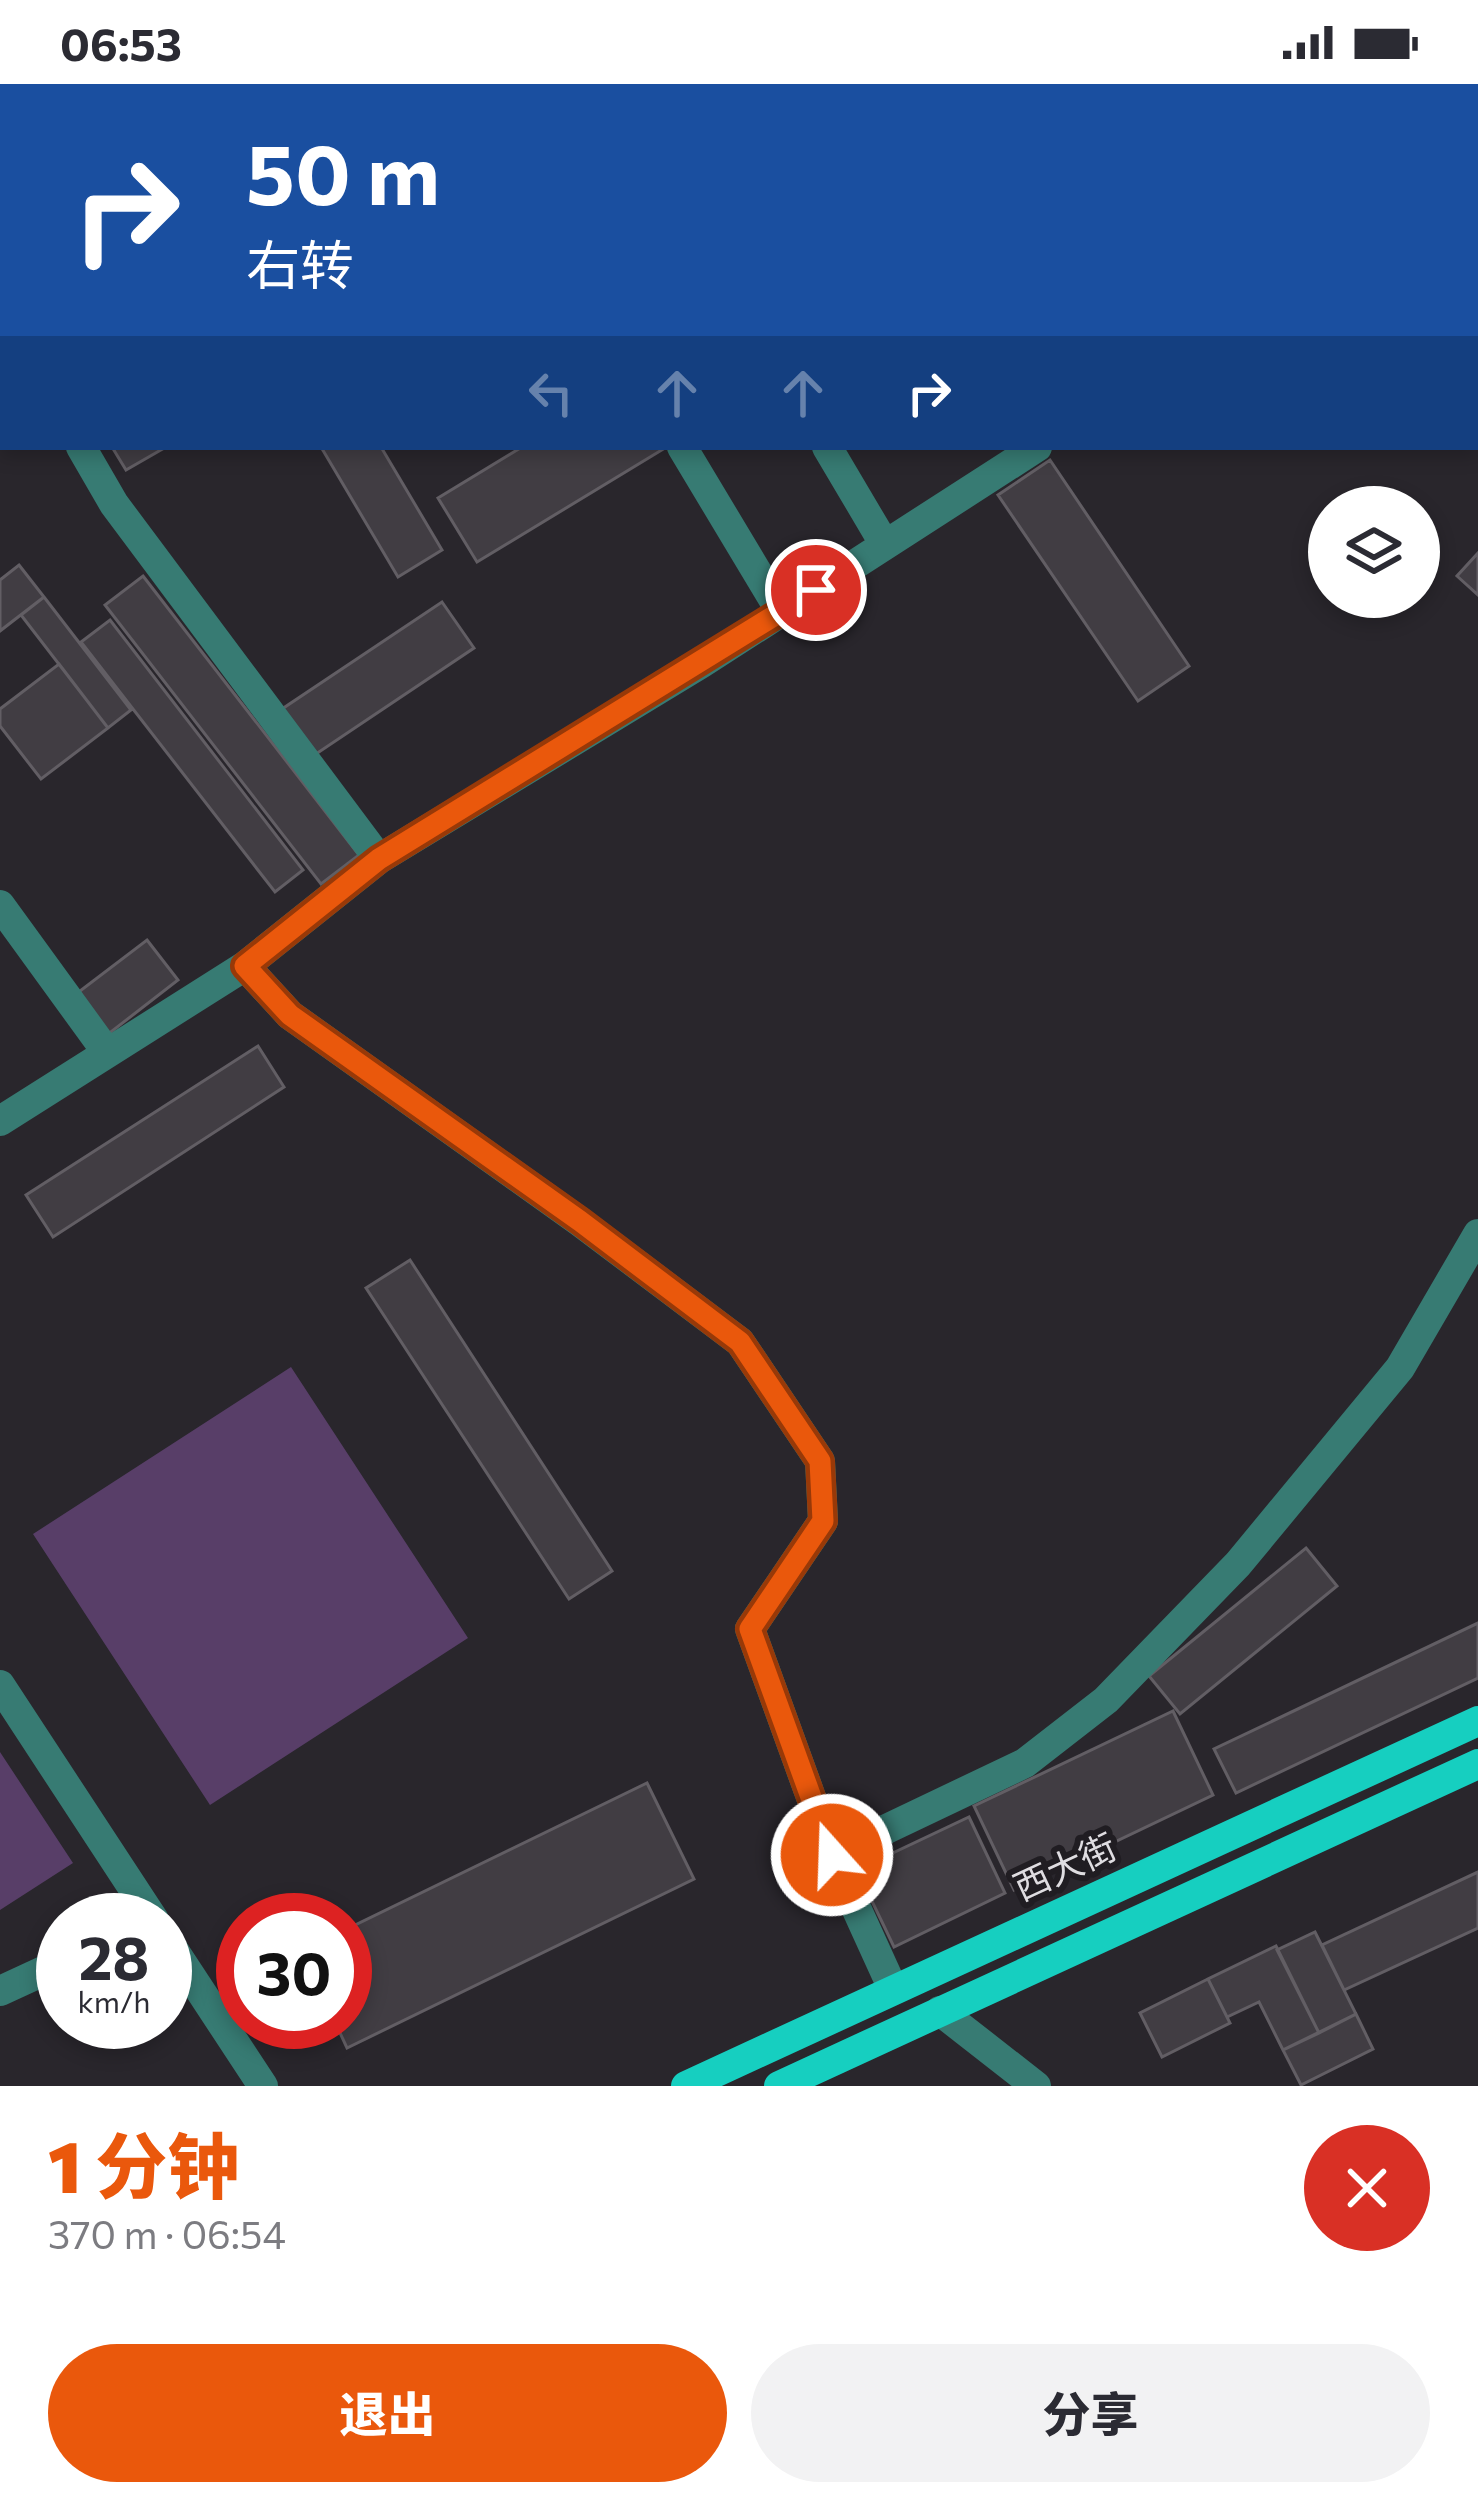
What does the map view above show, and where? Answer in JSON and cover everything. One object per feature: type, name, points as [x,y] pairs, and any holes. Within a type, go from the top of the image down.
[{"type":"main road","name":"西大街","points":[[686,2086],[1478,1721]]},
{"type":"main road","points":[[779,2086],[1478,1764]]},
{"type":"street","points":[[83,450],[114,504],[379,859]]},
{"type":"street","points":[[684,450],[781,612]]},
{"type":"street","points":[[829,450],[885,545]]},
{"type":"street","points":[[0,1121],[245,966],[379,859],[781,612],[1031,450]]},
{"type":"street","points":[[0,904],[106,1051]]},
{"type":"street","points":[[245,966],[290,1015],[580,1221],[740,1342],[820,1461],[823,1521],[750,1629],[832,1855],[892,1989]]},
{"type":"street","points":[[832,1855],[1025,1762],[1106,1700],[1238,1564],[1400,1368],[1478,1234]]},
{"type":"street","points":[[0,1685],[136,1893]]},
{"type":"street","points":[[0,1991],[36,1974]]},
{"type":"street","points":[[192,1978],[263,2086]]},
{"type":"street","points":[[940,2011],[1036,2086]]},
{"type":"shaded area","points":[[291,1367],[468,1638],[210,1805],[33,1534]]},
{"type":"shaded area","points":[[0,1752],[73,1863],[0,1910]]},
{"type":"building","points":[[114,450],[161,450],[126,470]]},
{"type":"building","points":[[323,450],[383,450],[442,550],[398,577]]},
{"type":"building","points":[[517,450],[662,450],[477,562],[438,498]]},
{"type":"building","points":[[1050,460],[1189,666],[1138,701],[998,495]]},
{"type":"building","points":[[1478,553],[1478,595],[1457,576]]},
{"type":"building","points":[[19,565],[44,597],[0,631],[0,580]]},
{"type":"building","points":[[143,576],[359,855],[321,884],[105,605]]},
{"type":"building","points":[[44,597],[131,710],[108,728],[21,615]]},
{"type":"building","points":[[442,602],[474,648],[313,756],[282,709]]},
{"type":"building","points":[[110,620],[303,870],[275,892],[81,642]]},
{"type":"building","points":[[59,664],[108,728],[41,779],[0,726],[0,709]]},
{"type":"building","points":[[147,940],[178,980],[107,1035],[76,994]]},
{"type":"building","points":[[258,1046],[284,1087],[53,1237],[26,1195]]},
{"type":"building","points":[[410,1260],[612,1571],[569,1599],[366,1288]]},
{"type":"building","points":[[1306,1548],[1337,1586],[1180,1714],[1149,1676]]},
{"type":"building","points":[[1478,1623],[1478,1678],[1236,1793],[1214,1749]]},
{"type":"building","points":[[1173,1711],[1213,1795],[1014,1890],[974,1806]]},
{"type":"building","points":[[647,1783],[694,1879],[372,2036],[372,1917]]},
{"type":"building","points":[[969,1817],[1005,1893],[894,1947],[857,1870]]},
{"type":"building","points":[[1478,1872],[1478,1928],[1344,1990],[1322,1945]]},
{"type":"building","points":[[1315,1932],[1356,2014],[1319,2033],[1277,1950]]},
{"type":"building","points":[[1276,1946],[1319,2033],[1283,2050],[1259,2002],[1227,2017],[1208,1979]]},
{"type":"building","points":[[1208,1979],[1230,2023],[1162,2057],[1140,2013]]},
{"type":"building","points":[[1356,2014],[1373,2049],[1301,2085],[1283,2050]]},
{"type":"route","points":[[816,590],[379,859],[245,966],[290,1015],[580,1221],[740,1342],[820,1461],[823,1521],[750,1629],[832,1855]]}]
